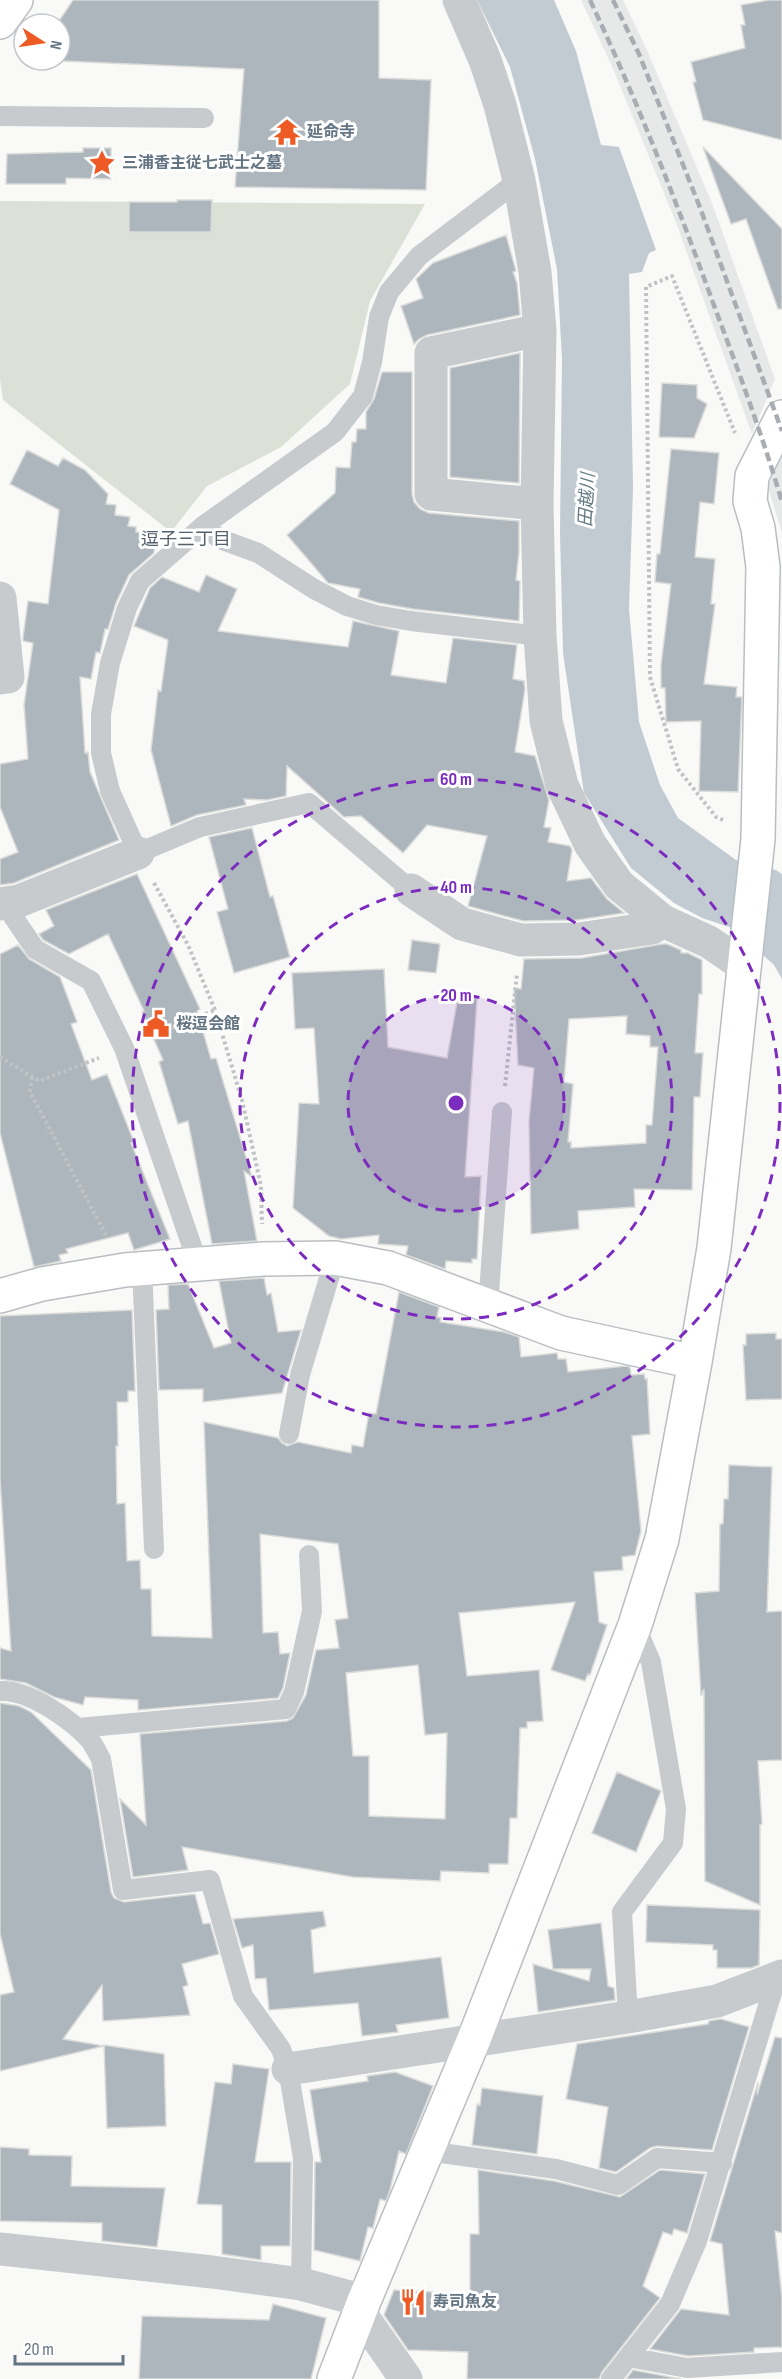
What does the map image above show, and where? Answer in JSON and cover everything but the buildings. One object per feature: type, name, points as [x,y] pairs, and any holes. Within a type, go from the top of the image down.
[{"type":"street","points":[[0,22],[16,0]]},
{"type":"street","points":[[459,0],[485,60],[500,105],[519,180],[535,272],[540,330],[537,504],[540,636],[546,721],[562,785],[590,844],[619,885],[663,921],[744,961]]},
{"type":"street","points":[[537,504],[430,494],[430,353],[540,330]]},
{"type":"street","points":[[334,2379],[474,2039],[635,1625],[662,1539],[714,1248],[758,838],[763,567],[758,528],[750,501],[752,476],[782,417]]},
{"type":"street","points":[[0,598],[8,677],[0,678]]},
{"type":"street","points":[[2,901],[20,901],[138,853]]},
{"type":"street","points":[[411,890],[462,924],[521,940],[579,939],[652,927],[663,921]]},
{"type":"street","points":[[0,1296],[42,1284],[134,1269],[263,1260],[335,1258],[388,1268],[444,1287],[488,1307],[561,1333],[695,1362]]},
{"type":"street","points":[[288,2069],[628,2017],[717,2001],[779,1976]]},
{"type":"street","points":[[0,2249],[301,2284],[362,2307],[406,2379]]},
{"type":"lane","points":[[0,116],[204,118]]},
{"type":"lane","points":[[411,890],[309,803],[200,827],[138,853],[110,791],[101,753],[101,714],[110,663],[127,608],[140,581],[203,526],[335,432],[363,396],[372,362],[379,317],[390,292],[418,256],[519,180]]},
{"type":"lane","points":[[203,526],[220,539],[258,553],[314,589],[347,606],[376,615],[411,621],[540,636]]},
{"type":"lane","points":[[2,901],[35,948],[91,981],[124,1048],[198,1264]]},
{"type":"lane","points":[[488,1307],[502,1112]]},
{"type":"lane","points":[[289,1434],[300,1375],[335,1258]]},
{"type":"lane","points":[[134,1269],[154,1549]]},
{"type":"lane","points":[[78,1728],[286,1709],[294,1692],[312,1611],[309,1555]]},
{"type":"lane","points":[[628,2017],[622,1912],[673,1843],[676,1809],[651,1662],[635,1625]]},
{"type":"lane","points":[[0,1691],[37,1699],[78,1728],[91,1741],[101,1759],[123,1890],[210,1880],[243,1996],[281,2049],[288,2069],[303,2158],[301,2284]]},
{"type":"lane","points":[[611,2379],[670,2304],[697,2241],[779,1976]]},
{"type":"lane","points":[[427,2151],[556,2169],[618,2186],[657,2158],[722,2163]]},
{"type":"lane","points":[[628,2357],[687,2368],[782,2362]]},
{"type":"path","points":[[752,476],[672,276],[646,287],[650,677],[678,769],[716,817],[758,838]]},
{"type":"path","points":[[138,853],[188,945],[215,1010],[242,1100],[261,1186],[263,1260]]},
{"type":"path","points":[[502,1112],[521,940]]},
{"type":"path","points":[[0,1057],[39,1081],[215,1010]]},
{"type":"path","points":[[32,1077],[30,1092],[134,1269]]},
{"type":"shaded area","points":[[581,0],[623,0],[712,203],[775,379],[752,434],[675,220],[611,64]]},
{"type":"shaded area","points":[[0,201],[425,204],[370,301],[350,384],[281,447],[207,486],[171,532],[3,400],[0,379]]},
{"type":"shaded area","points":[[782,453],[782,533],[768,487]]},
{"type":"water","name":"田越川","points":[[477,0],[554,0],[576,51],[601,145],[619,147],[656,250],[649,253],[642,272],[629,274],[633,488],[629,609],[639,722],[660,785],[678,818],[736,860],[776,870],[782,874],[782,979],[774,965],[735,929],[702,918],[674,903],[631,868],[584,793],[563,653],[560,533],[562,359],[557,269],[535,159],[510,67]]},
{"type":"railway","points":[[590,0],[639,111],[684,224],[749,401],[782,502]]},
{"type":"railway","points":[[613,0],[639,54],[699,205],[782,431]]},
{"type":"place","name":"延命寺","points":[[287,132]]},
{"type":"place","name":"三浦香主従七武士之墓","points":[[102,163]]},
{"type":"place","name":"桜逗会館","points":[[156,1024]]},
{"type":"place","name":"寿司魚友","points":[[413,2302]]},
{"type":"district","name":"逗子三丁目","points":[[186,539]]}]
